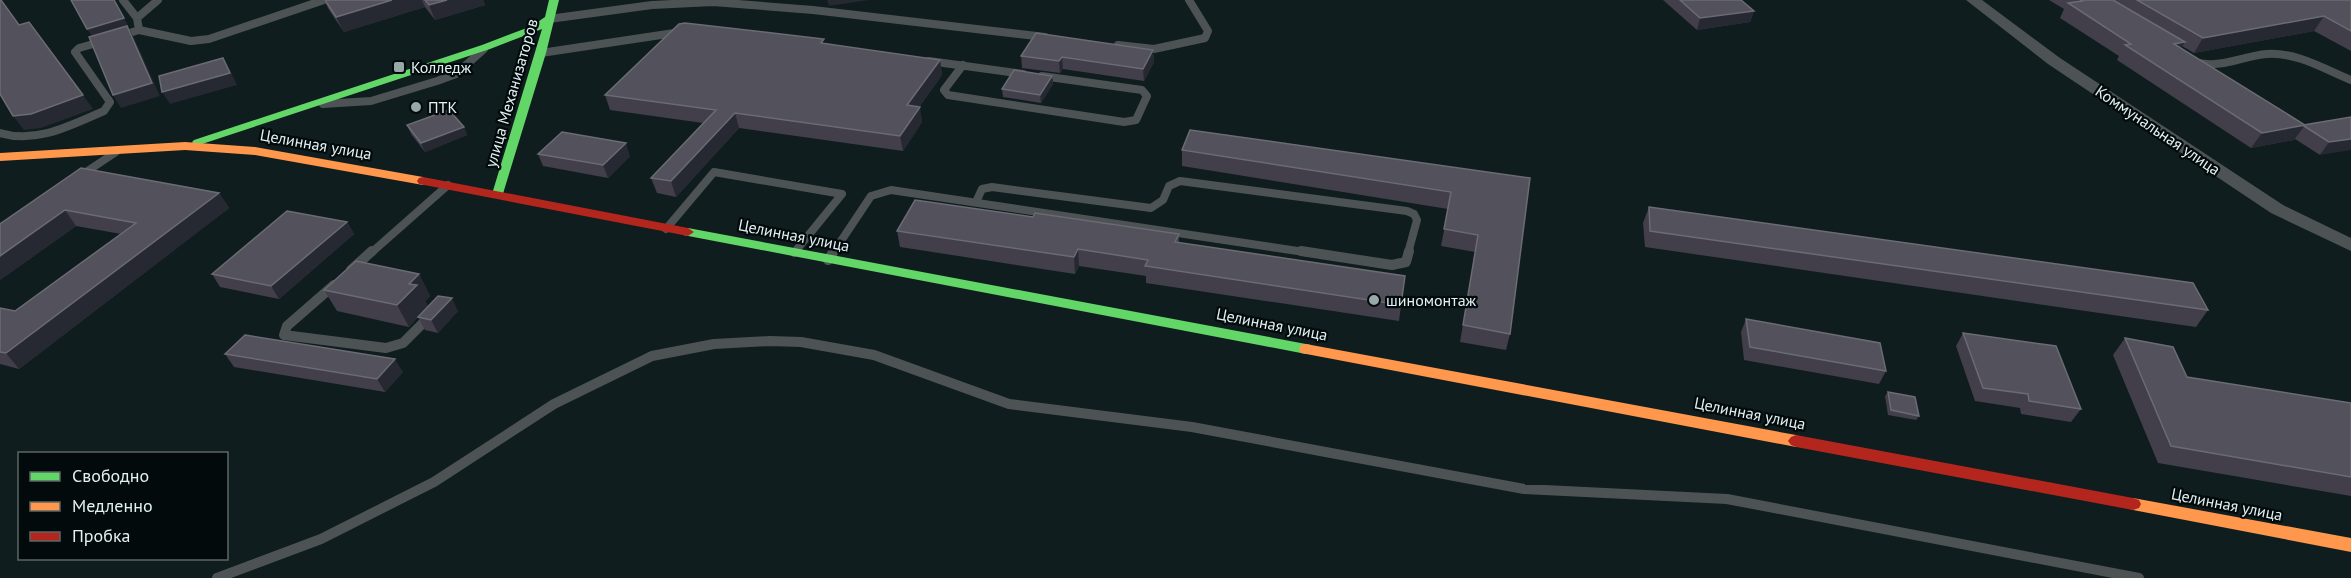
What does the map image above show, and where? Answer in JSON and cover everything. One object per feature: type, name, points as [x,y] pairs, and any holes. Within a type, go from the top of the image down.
[{"type":"main road","points":[[0,156],[185,146],[486,47],[536,28],[549,7]]},
{"type":"main road","name":"улица Механизаторов","points":[[498,194],[542,52],[549,7]]},
{"type":"main road","name":"Целинная улица","points":[[185,146],[255,152],[498,194],[828,260],[2351,545]]},
{"type":"street","name":"Коммунальная улица","points":[[1973,0],[2054,61],[2277,209],[2351,245]]},
{"type":"lane","points":[[123,0],[137,18],[139,30]]},
{"type":"lane","points":[[137,18],[158,0]]},
{"type":"lane","points":[[0,133],[22,138],[38,136],[104,111],[110,102],[75,52],[79,48],[139,30],[191,41],[209,39],[324,0]]},
{"type":"lane","points":[[812,0],[813,10]]},
{"type":"lane","points":[[1108,44],[1154,49],[1205,38],[1208,31],[1189,0]]},
{"type":"lane","points":[[549,7],[713,2],[774,10],[813,10],[1049,37]]},
{"type":"lane","points":[[542,52],[694,31]]},
{"type":"lane","points":[[2194,62],[2209,65],[2268,53],[2279,54],[2309,62],[2351,80]]},
{"type":"lane","points":[[916,59],[963,65],[1142,90],[1147,96],[1136,120],[1124,122],[948,95],[944,90],[963,65]]},
{"type":"lane","points":[[74,179],[121,149]]},
{"type":"lane","points":[[666,229],[714,172],[842,194],[794,253]]},
{"type":"lane","points":[[828,260],[871,196],[881,191],[891,190],[1392,265],[1406,262],[1417,220],[1414,214],[1407,211],[1180,181],[1169,186],[1160,206],[1150,208],[992,187],[982,189],[975,202]]},
{"type":"lane","points":[[434,311],[403,343],[395,347],[386,348],[284,335],[287,326],[448,185]]},
{"type":"lane","points":[[217,578],[321,539],[434,482],[554,404],[652,356],[705,345],[770,340],[801,342],[874,355],[1009,404],[1192,427],[1524,489],[1727,499],[2139,578]]},
{"type":"building","points":[[0,0],[19,25],[29,22],[83,95],[31,114],[13,116],[0,94]]},
{"type":"building","points":[[71,0],[114,0],[124,18],[87,29]]},
{"type":"building","points":[[325,0],[392,0],[336,17]]},
{"type":"building","points":[[425,0],[447,0],[429,5]]},
{"type":"building","points":[[1680,0],[1741,0],[1754,11],[1700,18]]},
{"type":"building","points":[[2080,0],[2113,0],[2185,42],[2174,44],[2305,125],[2262,133],[2125,45],[2131,44],[2068,3],[2082,1]]},
{"type":"building","points":[[2137,0],[2351,0],[2351,31],[2324,16],[2203,38]]},
{"type":"building","points":[[679,24],[824,39],[821,43],[940,60],[907,105],[920,107],[900,136],[735,113],[671,181],[651,178],[716,110],[605,95]]},
{"type":"building","points":[[127,26],[152,83],[113,95],[89,37]]},
{"type":"building","points":[[1036,33],[1153,50],[1143,69],[1062,57],[1059,61],[1021,56]]},
{"type":"building","points":[[223,58],[230,73],[162,92],[159,76]]},
{"type":"building","points":[[1014,70],[1052,76],[1040,95],[1002,89]]},
{"type":"building","points":[[449,110],[464,127],[421,143],[407,125]]},
{"type":"building","points":[[2351,117],[2351,139],[2329,142],[2304,126],[2304,125]]},
{"type":"building","points":[[1190,130],[1530,178],[1510,334],[1463,325],[1478,235],[1444,229],[1451,192],[1182,150]]},
{"type":"building","points":[[562,132],[626,143],[603,165],[538,154]]},
{"type":"building","points":[[81,168],[219,193],[6,353],[0,352],[0,308],[15,311],[136,223],[65,210],[0,256],[0,224]]},
{"type":"building","points":[[915,200],[1033,217],[1035,213],[1179,234],[1175,242],[1405,276],[1401,305],[1145,266],[1148,260],[1078,249],[1074,257],[897,231]]},
{"type":"building","points":[[1649,207],[2193,283],[2208,310],[1650,231]]},
{"type":"building","points":[[287,211],[347,222],[271,286],[212,274]]},
{"type":"building","points":[[356,261],[419,274],[409,284],[417,285],[397,305],[324,290]]},
{"type":"building","points":[[438,296],[452,298],[431,320],[418,317]]},
{"type":"building","points":[[1746,319],[1880,343],[1886,371],[1750,347]]},
{"type":"building","points":[[1963,333],[2056,346],[2081,409],[2029,401],[2028,394],[1983,388]]},
{"type":"building","points":[[245,335],[395,359],[377,379],[225,354]]},
{"type":"building","points":[[2125,338],[2173,347],[2187,377],[2351,403],[2351,477],[2171,446]]},
{"type":"building","points":[[1888,392],[1915,397],[1919,416],[1891,410]]},
{"type":"traffic: fast","points":[[498,194],[541,53],[554,0]]},
{"type":"traffic: fast","points":[[198,142],[486,47],[536,28],[549,19]]},
{"type":"traffic: fast","points":[[688,232],[1306,349]]},
{"type":"traffic: slow","points":[[0,157],[185,146],[255,151],[423,181]]},
{"type":"traffic: slow","points":[[1306,349],[1796,441]]},
{"type":"traffic: slow","points":[[2133,504],[2351,545]]},
{"type":"traffic: jam","points":[[423,181],[688,232]]},
{"type":"traffic: jam","points":[[1796,441],[2133,504]]},
{"type":"place","name":"Колледж","points":[[399,67]]},
{"type":"place","name":"ПТК","points":[[416,107]]},
{"type":"place","name":"шиномонтаж","points":[[1374,300]]}]
